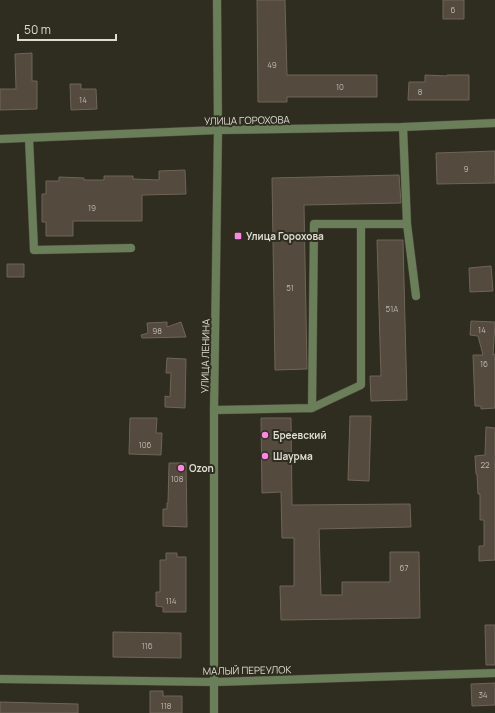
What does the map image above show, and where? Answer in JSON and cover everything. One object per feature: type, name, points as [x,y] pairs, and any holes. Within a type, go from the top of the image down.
[{"type":"street","name":"УЛИЦА ЛЕНИНА","points":[[214,713],[214,410],[218,130],[217,0]]},
{"type":"street","name":"УЛИЦА ГОРОХОВА","points":[[0,139],[218,130],[495,123]]},
{"type":"street","points":[[403,126],[407,224],[416,296]]},
{"type":"street","points":[[29,138],[34,250],[131,248]]},
{"type":"street","points":[[312,408],[314,224],[407,224]]},
{"type":"street","points":[[214,410],[312,408],[361,385],[361,224]]},
{"type":"street","name":"МАЛЫЙ ПЕРЕУЛОК","points":[[0,679],[214,682],[495,673]]},
{"type":"building","points":[[257,0],[285,0],[287,75],[377,75],[377,97],[287,97],[287,102],[258,102]]},
{"type":"building","points":[[443,0],[464,0],[464,19],[443,19]]},
{"type":"building","points":[[32,53],[32,81],[37,81],[37,109],[0,110],[0,89],[16,89],[15,54]]},
{"type":"building","points":[[425,75],[469,75],[469,100],[408,100],[409,82],[425,82]]},
{"type":"building","points":[[70,84],[81,84],[81,89],[96,89],[97,109],[71,110]]},
{"type":"building","points":[[495,151],[495,183],[437,184],[436,153]]},
{"type":"building","points":[[185,170],[186,194],[142,195],[142,221],[73,221],[73,236],[46,236],[46,222],[42,222],[42,194],[46,194],[46,181],[59,181],[59,177],[84,178],[84,180],[104,180],[104,176],[133,176],[133,179],[159,180],[159,171]]},
{"type":"building","points":[[399,175],[401,203],[304,205],[307,369],[275,370],[272,178]]},
{"type":"building","points":[[377,240],[403,240],[407,400],[371,401],[370,376],[381,376]]},
{"type":"building","points":[[7,264],[24,264],[24,277],[7,277]]},
{"type":"building","points":[[491,266],[493,291],[470,292],[469,268]]},
{"type":"building","points":[[471,321],[495,322],[493,355],[495,354],[495,408],[481,409],[481,406],[475,406],[473,355],[483,355],[478,336],[470,335]]},
{"type":"building","points":[[167,322],[167,327],[181,322],[186,337],[142,338],[141,335],[148,333],[147,323]]},
{"type":"building","points":[[167,358],[186,359],[185,408],[165,407],[165,396],[170,397],[171,373],[166,373]]},
{"type":"building","points":[[350,416],[371,416],[369,481],[348,480]]},
{"type":"building","points":[[130,418],[157,418],[156,433],[162,433],[161,455],[129,454]]},
{"type":"building","points":[[261,418],[291,418],[292,505],[410,504],[411,527],[319,529],[321,595],[342,595],[342,582],[390,582],[390,552],[419,552],[420,618],[281,620],[280,586],[294,586],[294,538],[282,538],[281,492],[262,493]]},
{"type":"building","points":[[486,427],[495,428],[495,560],[479,561],[479,546],[484,546],[484,520],[480,520],[480,494],[478,494],[475,456],[485,455]]},
{"type":"building","points":[[169,463],[186,463],[187,527],[163,526],[163,509],[167,509],[168,503]]},
{"type":"building","points":[[166,553],[177,553],[177,557],[186,557],[186,612],[163,612],[163,607],[156,606],[156,592],[160,592],[160,560],[166,560]]},
{"type":"building","points":[[485,625],[495,625],[495,665],[486,665]]},
{"type":"building","points":[[113,632],[181,633],[181,658],[113,657]]},
{"type":"building","points":[[495,683],[495,705],[472,706],[471,684]]},
{"type":"building","points":[[150,691],[163,691],[163,696],[182,696],[182,713],[150,713]]},
{"type":"building","points":[[0,702],[78,704],[78,713],[0,713]]},
{"type":"place","name":"Улица Горохова","points":[[238,236]]},
{"type":"place","name":"Бреевский","points":[[265,435]]},
{"type":"place","name":"Шаурма","points":[[265,456]]},
{"type":"place","name":"Ozon","points":[[181,468]]}]
